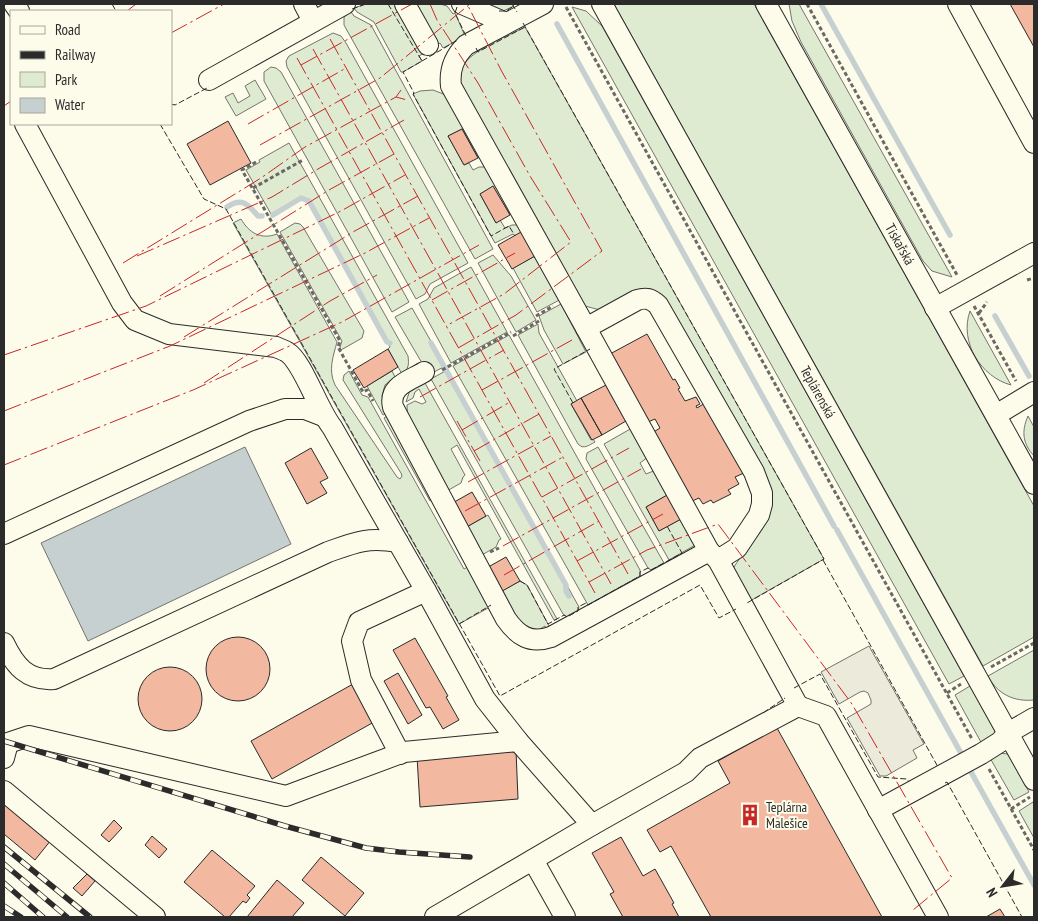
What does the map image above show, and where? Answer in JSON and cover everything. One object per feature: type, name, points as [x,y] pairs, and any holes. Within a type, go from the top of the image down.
[{"type":"street","points":[[304,4],[314,21]]},
{"type":"street","points":[[209,80],[343,4]]},
{"type":"street","points":[[405,4],[428,45]]},
{"type":"street","points":[[462,4],[506,23]]},
{"type":"street","points":[[543,4],[472,41],[460,51],[452,66],[450,75],[451,86],[798,706],[826,716],[938,917]]},
{"type":"street","name":"Teplárenská","points":[[602,4],[1008,733],[1032,783]]},
{"type":"street","name":"Tiskařská","points":[[766,4],[1034,484]]},
{"type":"street","points":[[774,4],[780,30]]},
{"type":"street","points":[[958,4],[1034,143]]},
{"type":"street","points":[[26,125],[122,304],[135,320],[169,334],[276,347],[288,352],[295,360],[323,416],[332,426],[485,699],[518,742],[592,825]]},
{"type":"street","points":[[935,308],[1034,253]]},
{"type":"street","points":[[430,373],[396,389],[392,394],[393,407],[513,628],[520,635],[531,640],[541,641],[551,638],[713,555],[737,548],[759,516],[762,504],[762,493],[754,472],[658,305],[653,300],[646,298],[638,300],[586,328]]},
{"type":"street","points":[[996,415],[1026,389]]},
{"type":"street","points":[[4,534],[249,421],[285,409],[305,409],[323,416]]},
{"type":"street","points":[[1008,437],[1034,465]]},
{"type":"street","points":[[4,643],[10,656],[24,671],[43,680],[54,679],[328,552],[366,540],[381,539],[398,542]]},
{"type":"street","points":[[400,754],[361,680],[352,641],[360,622],[426,591]]},
{"type":"street","points":[[435,917],[686,772],[700,758],[798,706]]},
{"type":"street","points":[[878,810],[987,750],[1000,742],[1008,733],[1034,718]]},
{"type":"street","points":[[4,758],[8,743],[29,736],[286,796],[400,754],[518,742]]},
{"type":"street","points":[[4,791],[155,917]]},
{"type":"street","points":[[533,860],[565,917]]},
{"type":"path","points":[[807,4],[958,278]]},
{"type":"path","points":[[566,7],[972,740]]},
{"type":"path","points":[[252,188],[303,160]]},
{"type":"path","points":[[256,162],[242,170],[340,341],[338,347],[362,392],[366,390],[376,407]]},
{"type":"path","points":[[974,306],[1026,389]]},
{"type":"path","points":[[430,373],[539,321]]},
{"type":"path","points":[[475,561],[499,548]]},
{"type":"path","points":[[986,670],[1034,643]]},
{"type":"path","points":[[947,693],[967,681]]},
{"type":"path","points":[[985,762],[1034,850]]},
{"type":"path","points":[[1011,809],[1032,783]]},
{"type":"green space","points":[[366,4],[400,5],[426,52],[419,56],[422,61],[401,72],[374,22],[357,12],[354,8]]},
{"type":"green space","points":[[409,4],[440,4],[447,6],[453,14],[455,13],[465,36],[443,48],[440,43],[434,47]]},
{"type":"green space","points":[[489,4],[512,4],[514,6],[501,12]]},
{"type":"green space","points":[[614,4],[754,4],[1034,506],[1034,637],[983,666]]},
{"type":"green space","points":[[789,4],[799,4],[952,277],[932,271],[923,261],[801,42],[792,21]]},
{"type":"green space","points":[[572,7],[586,11],[602,26],[964,676],[949,684]]},
{"type":"green space","points":[[351,12],[354,16],[371,25],[493,249],[475,259],[344,25],[344,17]]},
{"type":"green space","points":[[525,27],[824,559],[748,602],[733,570],[767,520],[772,499],[770,487],[665,299],[654,290],[641,289],[600,310],[585,306],[460,90],[460,72],[473,55]]},
{"type":"green space","points":[[333,33],[341,36],[346,43],[468,263],[430,284],[425,294],[416,299],[287,67],[286,61],[289,56]]},
{"type":"green space","points":[[271,67],[281,72],[409,302],[392,312],[264,81],[264,72]]},
{"type":"green space","points":[[255,80],[266,99],[236,116],[225,97],[233,93],[238,103],[250,96],[245,86]]},
{"type":"green space","points":[[433,90],[446,95],[480,157],[478,158],[462,129],[448,136],[464,165],[469,163],[473,170],[479,167],[487,167],[512,213],[510,215],[493,187],[480,194],[496,223],[500,220],[505,228],[512,225],[520,225],[563,298],[537,312],[513,268],[535,256],[513,234],[495,243],[413,94],[420,91]]},
{"type":"green space","points":[[289,143],[408,356],[408,366],[402,374],[388,349],[390,347],[309,199],[301,197],[271,214],[246,170],[260,162],[259,160]]},
{"type":"green space","points":[[241,219],[256,234],[271,236],[277,234],[337,342],[332,369],[335,385],[400,479],[401,473],[343,380],[344,375],[349,371],[362,395],[368,397],[464,569],[473,564],[490,607],[459,624],[233,223]]},
{"type":"green space","points":[[295,223],[303,227],[364,331],[362,338],[341,350],[342,341],[280,232]]},
{"type":"green space","points":[[493,255],[511,276],[536,320],[516,332],[478,263]]},
{"type":"green space","points":[[471,267],[507,332],[451,363],[419,304],[428,299],[434,288]]},
{"type":"green space","points":[[561,304],[586,352],[563,364],[544,330],[539,316]]},
{"type":"green space","points":[[412,308],[445,366],[429,375],[395,317]]},
{"type":"green space","points":[[970,311],[1011,385],[1000,381],[990,374],[975,357],[968,335],[967,323]]},
{"type":"green space","points":[[538,324],[539,333],[577,401],[571,404],[591,440],[593,439],[595,442],[586,446],[582,447],[578,444],[518,335]]},
{"type":"green space","points":[[509,335],[640,570],[640,576],[588,605],[453,366]]},
{"type":"green space","points":[[447,370],[579,607],[578,611],[567,617],[563,614],[431,379]]},
{"type":"green space","points":[[392,371],[395,377],[385,385],[382,396],[389,412],[383,415],[367,386]]},
{"type":"green space","points":[[421,383],[425,383],[557,619],[554,620],[457,445],[451,449],[465,475],[461,483],[445,492],[408,424],[407,405],[415,401],[422,404],[426,402],[419,389],[415,392],[413,398],[406,402],[410,390]]},
{"type":"green space","points":[[390,414],[436,497],[430,501],[384,418]]},
{"type":"green space","points":[[1028,416],[1034,427],[1034,456],[1027,447],[1024,438],[1024,427]]},
{"type":"green space","points":[[632,428],[648,457],[640,463],[646,474],[656,470],[669,494],[646,507],[659,531],[683,518],[697,544],[669,560],[604,444]]},
{"type":"green space","points":[[598,447],[664,563],[651,570],[648,568],[586,459],[587,453]]},
{"type":"green space","points":[[488,515],[501,539],[496,547],[480,556],[465,528]]},
{"type":"green space","points":[[520,581],[527,585],[550,628],[547,630],[545,626],[537,631],[519,622],[498,593]]},
{"type":"green space","points":[[1034,650],[1034,700],[1013,698],[996,688],[988,676]]},
{"type":"green space","points":[[970,686],[995,731],[993,738],[982,744],[955,695]]},
{"type":"green space","points":[[999,753],[1008,754],[1029,792],[1014,800],[990,758]]},
{"type":"green space","points":[[1033,802],[1034,806],[1034,838],[1019,811]]},
{"type":"shaded area","points":[[869,646],[924,744],[913,750],[917,758],[886,776],[880,776],[847,718],[871,704],[868,693],[860,692],[839,704],[821,672]]},
{"type":"water","points":[[245,447],[291,544],[88,641],[41,543]]},
{"type":"building","points":[[1010,4],[1034,4],[1034,47]]},
{"type":"building","points":[[228,121],[251,163],[210,185],[187,144]]},
{"type":"building","points":[[462,129],[478,158],[464,165],[448,136]]},
{"type":"building","points":[[493,186],[510,215],[496,223],[480,194]]},
{"type":"building","points":[[521,232],[535,256],[512,269],[498,245]]},
{"type":"building","points":[[647,334],[673,380],[675,379],[685,401],[696,397],[700,404],[696,406],[697,408],[705,403],[744,473],[735,477],[739,484],[728,490],[731,494],[713,503],[711,500],[703,504],[699,498],[690,502],[652,433],[660,428],[655,419],[648,422],[610,354]]},
{"type":"building","points":[[388,349],[398,367],[364,388],[353,370]]},
{"type":"building","points":[[606,385],[626,421],[602,435],[581,398]]},
{"type":"building","points":[[581,398],[602,435],[592,440],[571,404]]},
{"type":"building","points":[[311,448],[328,478],[320,482],[327,493],[307,504],[285,463]]},
{"type":"building","points":[[472,492],[486,516],[463,529],[449,505]]},
{"type":"building","points":[[669,494],[683,518],[659,531],[646,507]]},
{"type":"building","points":[[506,557],[520,581],[497,594],[483,570]]},
{"type":"building","points":[[238,637],[250,639],[261,646],[268,657],[270,669],[268,681],[261,692],[250,699],[238,701],[226,699],[215,692],[208,681],[206,669],[208,657],[215,646],[226,639]]},
{"type":"building","points":[[415,638],[448,696],[446,697],[459,720],[443,729],[430,707],[426,708],[393,650]]},
{"type":"building","points":[[170,667],[182,669],[193,676],[200,687],[202,699],[200,711],[193,722],[182,729],[170,731],[158,729],[147,722],[140,711],[138,699],[140,687],[147,676],[158,669]]},
{"type":"building","points":[[398,673],[422,715],[408,724],[384,681]]},
{"type":"building","points":[[353,684],[374,722],[272,779],[251,741]]},
{"type":"building","name":"Teplárna Malešice","points":[[777,728],[882,917],[711,917],[671,846],[660,852],[647,830],[730,783],[718,761]]},
{"type":"building","points":[[516,750],[518,799],[420,807],[417,756]]},
{"type":"building","points":[[4,801],[51,840],[35,860],[4,834]]},
{"type":"building","points":[[114,820],[122,828],[109,842],[101,835]]},
{"type":"building","points":[[152,836],[167,849],[159,858],[145,845]]},
{"type":"building","points":[[621,837],[643,876],[655,869],[674,903],[672,904],[679,917],[623,917],[610,894],[614,892],[592,853]]},
{"type":"building","points":[[212,850],[255,886],[247,895],[250,898],[246,903],[243,901],[229,917],[225,917],[184,882]]},
{"type":"building","points":[[321,857],[364,893],[345,916],[302,880]]},
{"type":"building","points":[[87,874],[95,881],[82,896],[73,888]]},
{"type":"building","points":[[277,880],[304,903],[292,917],[247,917]]},
{"type":"building","points":[[1000,909],[1005,917],[986,917]]},
{"type":"waterway","points":[[821,4],[950,235]]},
{"type":"waterway","points":[[557,24],[834,526]]},
{"type":"waterway","points":[[273,215],[301,198],[309,201],[387,342],[390,343]]},
{"type":"waterway","points":[[227,207],[241,202],[248,205],[258,216],[262,216]]},
{"type":"waterway","points":[[995,316],[1029,376]]},
{"type":"waterway","points":[[431,343],[566,585],[566,591],[569,596]]},
{"type":"waterway","points":[[837,530],[962,755]]},
{"type":"waterway","points":[[971,772],[1034,885]]},
{"type":"railway","points":[[4,741],[285,826],[366,848],[470,857]]},
{"type":"railway","points":[[4,847],[90,917]]},
{"type":"railway","points":[[4,864],[67,917]]},
{"type":"railway","points":[[4,883],[43,917]]},
{"type":"railway","points":[[4,906],[21,917]]},
{"type":"fence","points":[[112,4],[115,10]]},
{"type":"fence","points":[[352,9],[366,4]]},
{"type":"fence","points":[[388,4],[422,61],[403,72],[413,94],[491,236],[509,226],[515,236]]},
{"type":"fence","points":[[512,4],[517,12]]},
{"type":"fence","points":[[499,11],[506,11],[514,6]]},
{"type":"fence","points":[[457,7],[455,13],[466,36]]},
{"type":"fence","points":[[523,23],[824,559],[747,603]]},
{"type":"fence","points":[[476,48],[478,52],[525,27]]},
{"type":"fence","points":[[422,61],[458,40]]},
{"type":"fence","points":[[172,104],[175,105],[209,87]]},
{"type":"fence","points":[[161,125],[204,199],[226,209],[500,696],[700,585],[719,618],[736,609]]},
{"type":"fence","points":[[573,403],[554,369],[590,349]]},
{"type":"fence","points":[[520,581],[527,585],[548,624],[564,615],[567,617],[578,611],[578,607],[586,603],[588,605],[640,576],[640,572],[648,568],[651,570],[682,553],[667,526]]},
{"type":"fence","points":[[823,560],[938,767]]},
{"type":"fence","points":[[459,624],[491,605]]},
{"type":"fence","points":[[794,688],[820,674],[878,777],[907,779],[909,782]]},
{"type":"fence","points":[[763,713],[785,698]]},
{"type":"fence","points":[[945,783],[947,782],[1022,917]]},
{"type":"power","points":[[128,10],[136,4]]},
{"type":"power","points":[[172,32],[224,4]]},
{"type":"power","points":[[301,65],[412,4]]},
{"type":"power","points":[[430,4],[437,20],[478,83],[530,176],[571,242],[504,294],[446,326]]},
{"type":"power","points":[[458,348],[516,315],[602,251],[501,70],[467,4]]},
{"type":"power","points":[[260,145],[380,78],[470,4]]},
{"type":"power","points":[[330,39],[628,574]]},
{"type":"power","points":[[313,49],[611,584]]},
{"type":"power","points":[[297,58],[595,593]]},
{"type":"power","points":[[248,124],[346,68]]},
{"type":"power","points":[[401,90],[396,97],[407,100]]},
{"type":"power","points":[[123,263],[261,178],[305,147],[396,97]]},
{"type":"power","points":[[4,106],[10,102]]},
{"type":"power","points":[[137,256],[272,197],[404,120]]},
{"type":"power","points":[[160,296],[329,190],[394,154]]},
{"type":"power","points":[[4,355],[146,306],[341,211],[405,175]]},
{"type":"power","points":[[184,337],[353,232],[418,196]]},
{"type":"power","points":[[4,411],[170,346],[365,253],[429,218]]},
{"type":"power","points":[[4,465],[193,390],[342,322],[479,245]]},
{"type":"power","points":[[432,300],[515,253]]},
{"type":"power","points":[[204,383],[330,301],[377,275]]},
{"type":"power","points":[[482,390],[572,340]]},
{"type":"power","points":[[420,397],[504,350]]},
{"type":"power","points":[[462,430],[510,402]]},
{"type":"power","points":[[474,451],[539,414]]},
{"type":"power","points":[[457,421],[480,461]]},
{"type":"power","points":[[468,482],[551,436]]},
{"type":"power","points":[[542,497],[629,448]]},
{"type":"power","points":[[465,511],[563,457]]},
{"type":"power","points":[[503,546],[641,469]]},
{"type":"power","points":[[577,561],[663,514]]},
{"type":"power","points":[[504,575],[599,521]]},
{"type":"power","points":[[589,582],[647,550],[718,524],[852,704],[952,878],[913,910]]},
{"type":"place","name":"Teplárna Malešice","points":[[750,815]]}]
